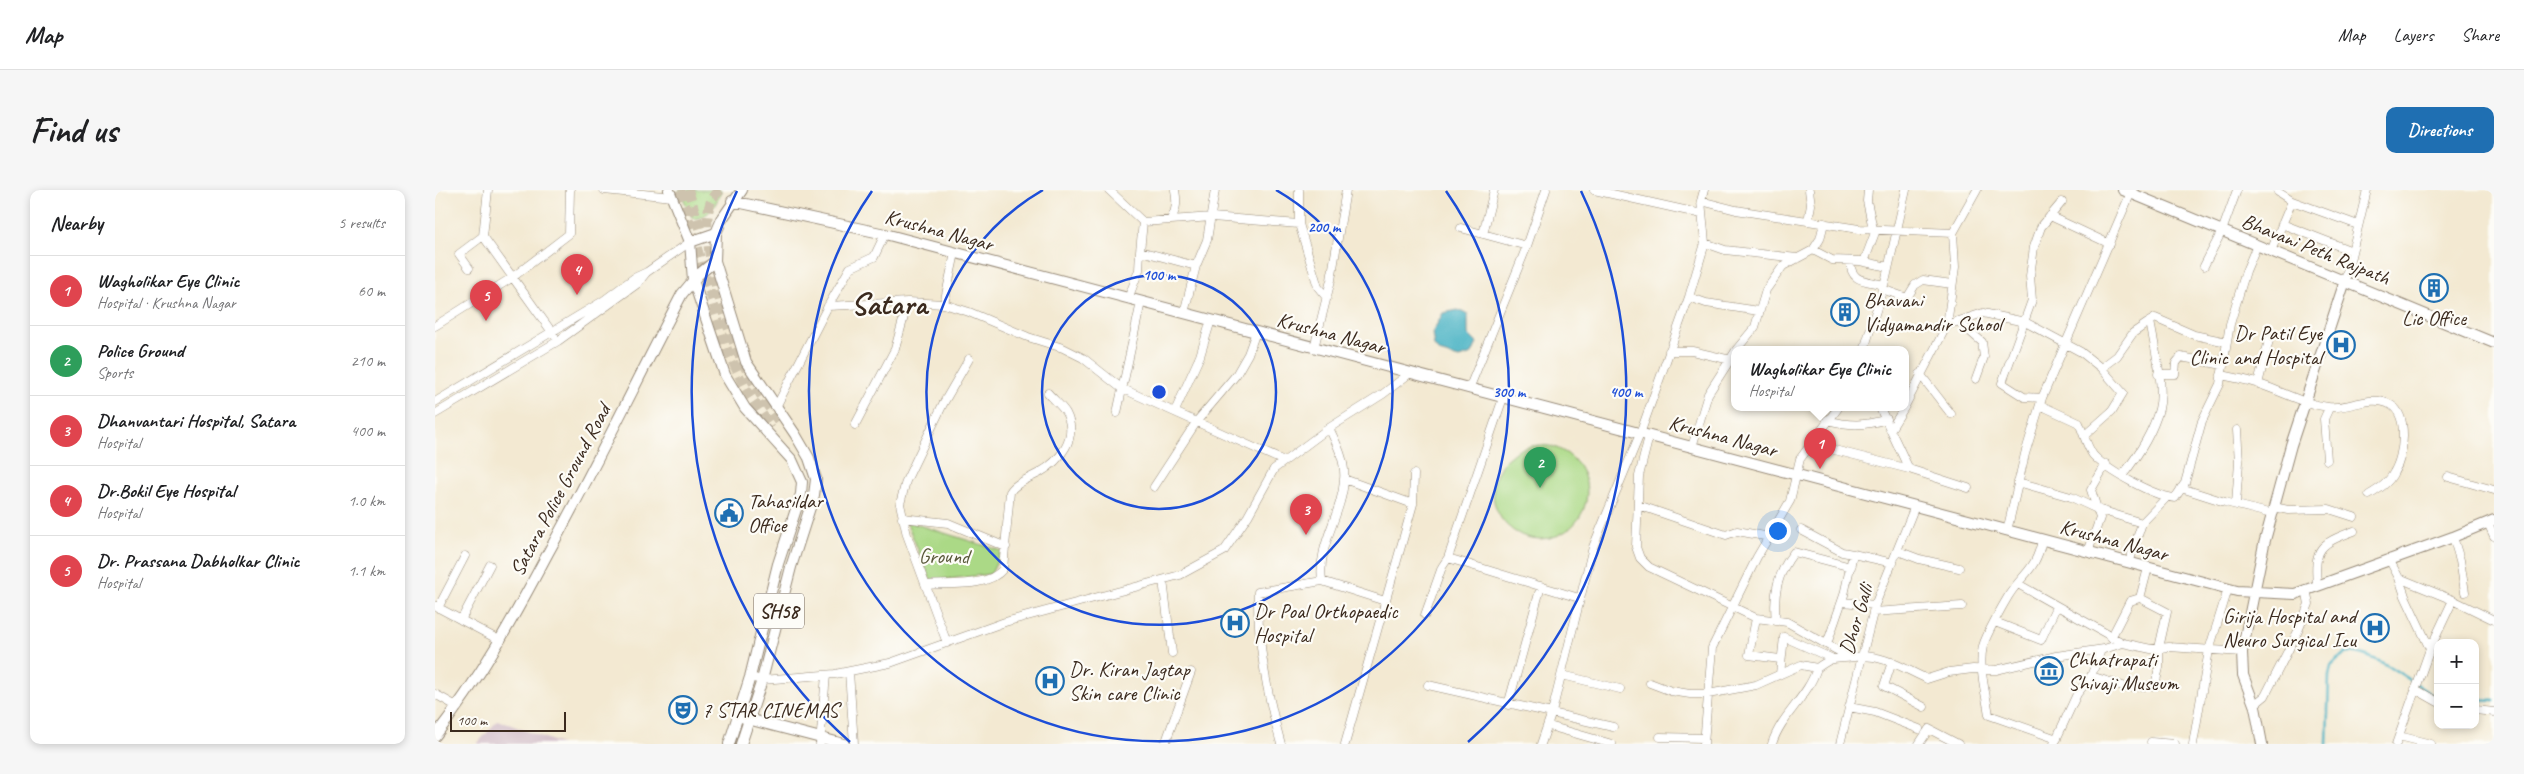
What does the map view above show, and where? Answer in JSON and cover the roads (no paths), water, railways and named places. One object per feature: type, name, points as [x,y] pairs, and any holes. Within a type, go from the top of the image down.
[{"type":"main road","points":[[727,190],[732,201]]},
{"type":"main road","name":"SH58","points":[[741,744],[762,680],[814,495],[816,479],[809,458],[746,362],[715,261],[717,232],[721,219],[732,201],[742,190]]},
{"type":"main road","name":"Bhavani Peth Rajpath","points":[[2129,191],[2494,343]]},
{"type":"main road","name":"SH58","points":[[671,194],[690,242],[693,280],[708,330],[733,390],[761,428],[781,446],[799,471],[802,482],[801,494],[778,564],[750,677],[729,744]]},
{"type":"main road","name":"Krushna Nagar","points":[[732,201],[885,234],[2228,589],[2295,594],[2453,537],[2492,519]]},
{"type":"main road","points":[[690,242],[717,232]]},
{"type":"main road","name":"Satara Police Ground Road","points":[[435,736],[458,707],[501,641],[594,468],[682,294],[693,280],[715,261]]},
{"type":"main road","points":[[2262,744],[2254,705],[2243,675],[2242,652],[2253,592],[2273,511],[2305,403],[2345,281]]},
{"type":"main road","points":[[781,446],[775,426],[809,458]]},
{"type":"main road","points":[[789,529],[802,533]]},
{"type":"main road","points":[[737,716],[821,741],[844,744]]},
{"type":"street","points":[[488,190],[483,236],[558,341]]},
{"type":"street","points":[[435,326],[513,277],[569,234],[570,190]]},
{"type":"street","points":[[604,190],[671,194]]},
{"type":"street","points":[[1109,190],[1143,222],[1212,217],[1299,224]]},
{"type":"street","points":[[1171,219],[1175,212],[1177,199],[1175,190]]},
{"type":"street","points":[[1184,313],[1196,266],[1207,240],[1215,190]]},
{"type":"street","points":[[1299,190],[1299,224],[1318,287],[1327,298]]},
{"type":"street","points":[[1314,348],[1327,298],[1346,190]]},
{"type":"street","points":[[1483,234],[1493,190]]},
{"type":"street","points":[[1469,389],[1527,246],[1546,190]]},
{"type":"street","points":[[1594,190],[1702,214]]},
{"type":"street","points":[[1541,744],[1549,726],[1593,547],[1644,435],[1669,351],[1689,297],[1705,243],[1701,201],[1704,190]]},
{"type":"street","points":[[1808,221],[1811,205],[1809,190]]},
{"type":"street","points":[[1864,262],[1875,230],[1867,201],[1867,190]]},
{"type":"street","points":[[1865,346],[1883,287],[1906,190]]},
{"type":"street","points":[[2204,266],[2222,231],[2237,190]]},
{"type":"street","points":[[2345,281],[2367,190]]},
{"type":"street","points":[[1909,397],[1947,324],[1955,267],[1953,233],[1976,191]]},
{"type":"street","points":[[2007,531],[2018,482],[2041,402],[2065,342],[2110,244],[2129,191]]},
{"type":"street","points":[[2278,192],[2292,200],[2358,225]]},
{"type":"street","points":[[2271,251],[2292,200]]},
{"type":"street","points":[[1701,201],[1736,210],[1875,230],[1953,233]]},
{"type":"street","points":[[2062,202],[2041,227],[2034,247],[2030,276],[2031,300],[2025,322],[2002,383],[2024,397],[2041,402],[2079,423],[2092,454],[2122,476],[2167,498],[2175,498],[2181,488],[2203,421],[2220,384],[2227,342],[2246,271],[2257,245]]},
{"type":"street","points":[[2050,216],[2110,244]]},
{"type":"street","points":[[1128,298],[1139,270],[1143,222]]},
{"type":"street","points":[[1739,346],[1755,327],[1766,290],[1783,266],[1813,250],[1820,240],[1824,223]]},
{"type":"street","points":[[2282,224],[2352,251]]},
{"type":"street","points":[[1461,228],[1527,246]]},
{"type":"street","points":[[776,407],[828,306],[850,268],[874,257],[885,234]]},
{"type":"street","points":[[469,268],[459,254],[483,236]]},
{"type":"street","points":[[435,402],[603,301],[633,278],[647,272],[690,242]]},
{"type":"street","points":[[1705,243],[1725,250],[1797,258]]},
{"type":"street","points":[[1813,250],[1831,260],[1864,262],[1888,267]]},
{"type":"street","points":[[1140,251],[1196,266]]},
{"type":"street","points":[[944,304],[955,253]]},
{"type":"street","points":[[1850,261],[1851,272],[1855,277],[1907,298],[1915,285],[1923,280],[1952,284]]},
{"type":"street","points":[[435,414],[558,341],[637,284],[647,272]]},
{"type":"street","points":[[1689,297],[1706,303],[1759,311]]},
{"type":"street","points":[[828,306],[908,302],[944,304],[1063,348],[1083,358],[1121,388],[1284,461]]},
{"type":"street","points":[[855,424],[895,349],[908,302]]},
{"type":"street","points":[[1117,413],[1141,302]]},
{"type":"street","points":[[1947,324],[1983,313],[2025,322],[2065,342],[2101,368],[2123,393],[2112,411],[2085,435]]},
{"type":"street","points":[[2101,368],[2117,356],[2133,333],[2155,318],[2194,335],[2227,342]]},
{"type":"street","points":[[1175,411],[1200,356],[1211,320]]},
{"type":"street","points":[[1958,321],[1982,342],[1984,357],[1976,379]]},
{"type":"street","points":[[2122,476],[2131,464],[2156,418],[2160,395],[2150,321]]},
{"type":"street","points":[[1154,487],[1197,421],[1236,375],[1248,354],[1256,332]]},
{"type":"street","points":[[2258,384],[2269,340]]},
{"type":"street","points":[[1669,351],[1692,351],[1731,360]]},
{"type":"street","points":[[2158,374],[2175,374],[2176,363],[2181,357],[2223,365]]},
{"type":"street","points":[[947,643],[902,518],[900,504],[907,480],[943,404],[969,359]]},
{"type":"street","points":[[1692,447],[1708,394],[1731,361]]},
{"type":"street","points":[[750,677],[762,680],[826,675],[890,663],[1005,622],[1180,575],[1224,551],[1248,516],[1274,469],[1329,428],[1383,394],[1410,373]]},
{"type":"street","points":[[1920,374],[1951,414]]},
{"type":"street","points":[[2221,375],[2258,384],[2305,403],[2329,408],[2347,407],[2377,400],[2392,406],[2403,419],[2403,444],[2395,472],[2383,487],[2369,495]]},
{"type":"street","points":[[927,585],[985,581],[998,575],[1003,569],[1009,492],[1049,468],[1063,451],[1071,437],[1070,425],[1065,412],[1048,393]]},
{"type":"street","points":[[1425,615],[1442,567],[1448,558],[1503,398]]},
{"type":"street","points":[[2327,460],[2324,419],[2329,408]]},
{"type":"street","points":[[1661,738],[1704,741],[1712,648],[1717,635],[1733,609],[1757,557],[1790,501],[1800,459],[1835,411]]},
{"type":"street","points":[[1882,411],[1909,469]]},
{"type":"street","points":[[1891,429],[1902,411]]},
{"type":"street","points":[[1827,420],[1846,426],[1870,424],[1887,419]]},
{"type":"street","points":[[1322,581],[1322,555],[1344,479],[1339,448],[1329,428]]},
{"type":"street","points":[[2236,504],[2239,462],[2237,430]]},
{"type":"street","points":[[1644,435],[1639,476],[1636,547],[1640,558],[1649,567],[1733,609],[1756,618],[1787,622],[1849,657]]},
{"type":"street","points":[[1811,444],[1909,469],[1968,488]]},
{"type":"street","points":[[2088,552],[2100,518],[2091,490],[2106,464]]},
{"type":"street","points":[[1345,744],[1413,504],[1414,474]]},
{"type":"street","points":[[2448,477],[2494,490]]},
{"type":"street","points":[[1344,479],[1413,504]]},
{"type":"street","points":[[2018,482],[2071,497],[2097,510],[2142,524]]},
{"type":"street","points":[[2181,488],[2225,502],[2273,511],[2329,509],[2354,517]]},
{"type":"street","points":[[2129,563],[2142,524],[2167,498]]},
{"type":"street","points":[[1638,505],[1726,535],[1737,531],[1770,537]]},
{"type":"street","name":"Dhor Galli","points":[[1840,744],[1874,609],[1915,506]]},
{"type":"street","points":[[902,518],[948,524],[1006,547]]},
{"type":"street","points":[[2492,519],[2494,536]]},
{"type":"street","points":[[1801,530],[1842,552],[1893,564]]},
{"type":"street","points":[[2317,585],[2315,561],[2321,549],[2333,539],[2354,531]]},
{"type":"street","points":[[2453,537],[2460,560],[2465,592]]},
{"type":"street","points":[[2042,540],[2039,557],[2010,594],[1983,646],[1983,669],[1989,715],[2055,741],[2077,694],[2091,676],[2101,650]]},
{"type":"street","points":[[1898,551],[1919,559],[1959,568]]},
{"type":"street","points":[[1776,621],[1774,603],[1782,568],[1794,552],[1851,567]]},
{"type":"street","points":[[1827,644],[1842,602],[1853,554]]},
{"type":"street","points":[[465,556],[437,607],[501,641]]},
{"type":"street","points":[[1448,558],[1579,598]]},
{"type":"street","points":[[2389,559],[2430,649]]},
{"type":"street","points":[[461,620],[490,565]]},
{"type":"street","points":[[2140,598],[2148,568]]},
{"type":"street","points":[[2399,578],[2453,600],[2494,620]]},
{"type":"street","points":[[1163,580],[1172,653]]},
{"type":"street","points":[[1281,744],[1271,706],[1257,624],[1257,592],[1322,581],[1385,601]]},
{"type":"street","points":[[2019,584],[2055,607],[2123,643],[2151,649],[2242,652]]},
{"type":"street","points":[[1508,705],[1541,586]]},
{"type":"street","points":[[2193,744],[2209,650],[2228,589]]},
{"type":"street","points":[[2254,705],[2265,696],[2298,631],[2309,604],[2306,589]]},
{"type":"street","points":[[2091,676],[2126,687],[2155,686],[2159,667],[2159,648],[2167,612],[2140,598],[2129,601],[2111,638]]},
{"type":"street","points":[[2396,744],[2430,649],[2453,600]]},
{"type":"street","points":[[1842,602],[1874,609],[1962,606]]},
{"type":"street","points":[[1995,622],[2041,640],[2055,607]]},
{"type":"street","points":[[1756,618],[1749,655],[1780,659]]},
{"type":"street","points":[[1780,674],[1780,659],[1785,638],[1831,658],[1863,654],[1892,662],[1927,680],[1949,672],[1983,669],[1996,670],[2056,656],[2101,650],[2123,643]]},
{"type":"street","points":[[1772,744],[1781,725],[1806,692],[1817,668],[1831,658]]},
{"type":"street","points":[[1892,662],[1884,686],[1924,707]]},
{"type":"street","points":[[1650,683],[1681,693],[1708,694],[1756,685],[1801,664],[1817,668]]},
{"type":"street","points":[[849,672],[854,744]]},
{"type":"street","points":[[1165,744],[1191,672]]},
{"type":"street","points":[[821,741],[826,675]]},
{"type":"street","points":[[1561,675],[1620,689]]},
{"type":"street","points":[[1428,685],[1508,705],[1552,712],[1613,728]]},
{"type":"street","points":[[2417,686],[2434,699]]},
{"type":"street","points":[[435,694],[458,707]]},
{"type":"street","points":[[1849,707],[1875,712],[1919,729]]},
{"type":"street","points":[[2479,710],[2494,712]]},
{"type":"street","points":[[1549,726],[1612,744]]},
{"type":"street","points":[[1919,744],[1929,729],[1958,744]]},
{"type":"street","points":[[2399,736],[2431,744]]},
{"type":"street","points":[[2151,742],[2175,744]]},
{"type":"water","points":[[1458,310],[1468,315],[1468,334],[1477,343],[1472,354],[1459,358],[1439,352],[1434,346],[1432,333],[1443,313]]},
{"type":"waterway","points":[[2327,744],[2331,666],[2346,652],[2358,653],[2391,667],[2432,695]]},
{"type":"waterway","points":[[2479,700],[2494,701]]},
{"type":"tunnel","points":[[680,190],[726,347],[744,386],[771,428]]},
{"type":"tunnel","points":[[688,190],[705,244]]},
{"type":"tunnel","points":[[720,190],[712,199],[708,213],[707,232],[720,300],[726,321],[743,363],[780,423]]},
{"type":"place","name":"Lic Office","points":[[2434,288]]},
{"type":"place","name":"Dr.Bokil Eye Hospital","points":[[577,295]]},
{"type":"place","name":"Bhavani Vidyamandir School","points":[[1845,312]]},
{"type":"place","name":"Dr. Prassana Dabholkar Clinic","points":[[486,321]]},
{"type":"place","name":"Dr Patil Eye Clinic and Hospital","points":[[2341,345]]},
{"type":"place","name":"Wagholikar Eye Clinic","points":[[1820,469]]},
{"type":"place","name":"Police Ground","points":[[1540,488]]},
{"type":"place","name":"Tahasildar Office","points":[[729,513]]},
{"type":"place","name":"Dhanvantari Hospital, Satara","points":[[1306,535]]},
{"type":"place","name":"Dr Poal Orthopaedic Hospital","points":[[1235,623]]},
{"type":"place","name":"Girija Hospital and Neuro Surgical Icu","points":[[2375,628]]},
{"type":"place","name":"Chhatrapati Shivaji Museum","points":[[2049,671]]},
{"type":"place","name":"Dr. Kiran Jagtap Skin care Clinic","points":[[1050,681]]},
{"type":"place","name":"7 STAR CINEMAS","points":[[683,710]]},
{"type":"district","name":"Satara","points":[[889,303]]},
{"type":"park label","name":"Ground","points":[[944,556]]}]
